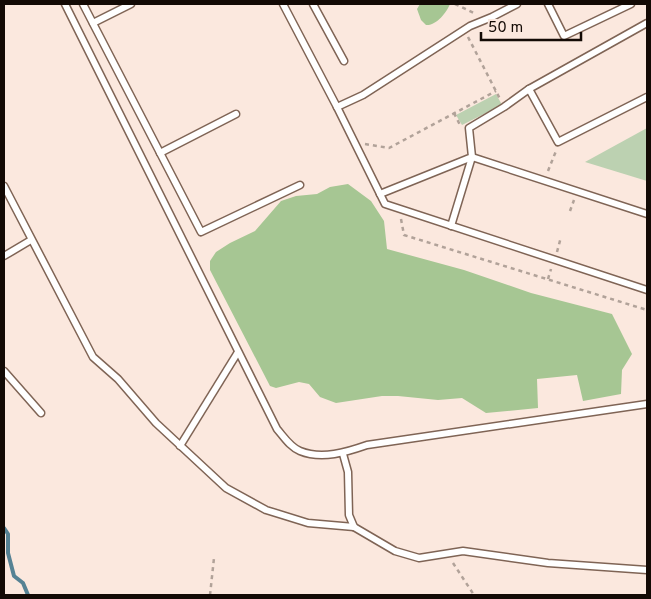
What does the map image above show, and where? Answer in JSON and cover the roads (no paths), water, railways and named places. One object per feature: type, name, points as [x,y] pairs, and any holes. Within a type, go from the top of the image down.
[{"type":"lane","points":[[65,4],[277,429],[288,442],[300,451],[312,454],[343,454],[367,445],[647,404]]},
{"type":"lane","points":[[83,4],[201,232],[300,185]]},
{"type":"lane","points":[[92,23],[131,4]]},
{"type":"lane","points":[[283,4],[385,204],[647,290]]},
{"type":"lane","points":[[313,4],[344,61]]},
{"type":"lane","points":[[337,107],[363,95],[470,26],[517,4]]},
{"type":"lane","points":[[548,4],[564,36],[631,4]]},
{"type":"lane","points":[[452,226],[472,157],[469,128],[529,89],[647,24]]},
{"type":"lane","points":[[529,89],[558,142],[647,97]]},
{"type":"lane","points":[[160,153],[236,114]]},
{"type":"lane","points":[[380,194],[472,157],[647,214]]},
{"type":"lane","points":[[4,186],[93,356],[118,379],[156,423],[226,488],[266,510],[308,523],[354,528],[395,551],[419,558],[463,551],[548,563],[647,570]]},
{"type":"lane","points":[[4,256],[31,240]]},
{"type":"lane","points":[[180,446],[238,352]]},
{"type":"lane","points":[[4,371],[41,413]]},
{"type":"lane","points":[[343,454],[348,472],[349,515],[354,528]]},
{"type":"waterway","points":[[4,528],[8,534],[8,553],[14,576],[23,583],[28,595]]}]
